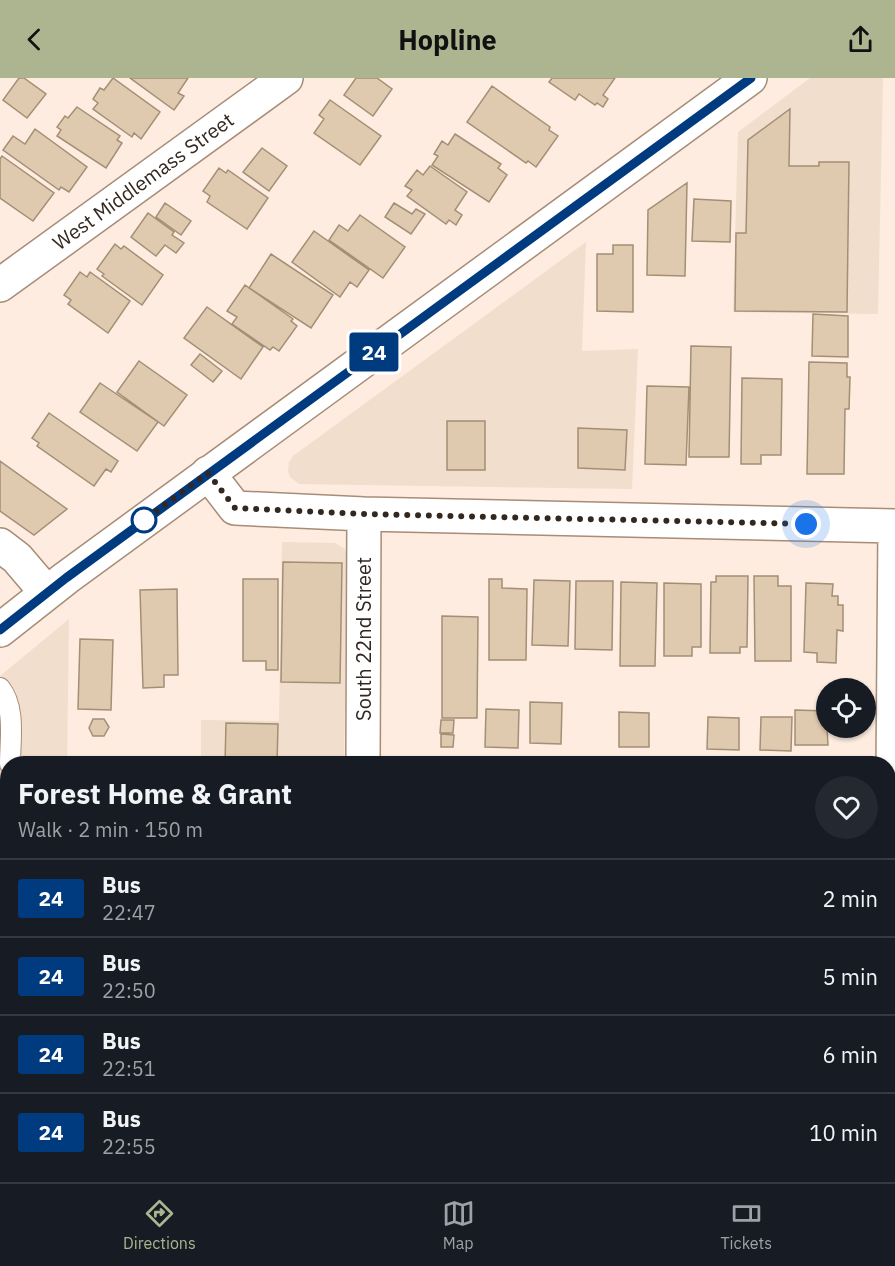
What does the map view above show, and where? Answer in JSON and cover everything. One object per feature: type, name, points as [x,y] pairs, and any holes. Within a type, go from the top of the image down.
[{"type":"street","name":"West Middlemass Street","points":[[0,285],[286,78]]},
{"type":"street","points":[[0,630],[46,592],[750,78]]},
{"type":"street","points":[[208,473],[235,508],[364,514],[895,526],[892,756]]},
{"type":"street","name":"South 22nd Street","points":[[363,756],[364,514]]},
{"type":"street","points":[[0,545],[17,558],[46,592]]},
{"type":"lane","points":[[0,688],[4,693],[10,717],[10,756]]},
{"type":"shaded area","points":[[810,78],[883,78],[878,314],[733,312],[738,132]]},
{"type":"shaded area","points":[[586,242],[582,351],[638,349],[632,489],[299,484],[290,477],[289,462],[293,456]]},
{"type":"shaded area","points":[[282,542],[335,543],[345,549],[347,556],[344,756],[201,756],[201,720],[279,721]]},
{"type":"shaded area","points":[[69,619],[67,756],[0,756],[0,676]]},
{"type":"building","points":[[19,78],[24,78],[46,94],[27,118],[3,100]]},
{"type":"building","points":[[113,78],[160,112],[141,139],[134,133],[132,137],[93,109],[98,103],[93,99],[100,88],[104,90]]},
{"type":"building","points":[[130,78],[188,78],[178,93],[184,96],[174,110]]},
{"type":"building","points":[[356,78],[377,78],[392,89],[373,116],[344,95]]},
{"type":"building","points":[[552,78],[615,78],[603,95],[608,99],[603,107],[597,103],[595,105],[579,94],[575,100],[549,82]]},
{"type":"building","points":[[492,86],[550,127],[549,130],[558,136],[536,167],[528,161],[526,163],[467,122]]},
{"type":"building","points":[[330,100],[381,136],[360,165],[314,133],[324,119],[319,115]]},
{"type":"building","points":[[77,107],[120,136],[117,140],[122,143],[106,168],[57,136],[61,130],[57,127],[65,116],[68,118]]},
{"type":"building","points":[[790,109],[789,166],[819,166],[819,162],[849,162],[847,312],[735,311],[736,233],[746,233],[748,140]]},
{"type":"building","points":[[35,129],[87,167],[69,192],[61,187],[59,190],[3,150],[13,136],[25,144]]},
{"type":"building","points":[[455,134],[501,164],[498,168],[507,175],[489,202],[432,165],[438,156],[434,154],[442,141],[448,145]]},
{"type":"building","points":[[262,148],[287,166],[269,191],[243,172]]},
{"type":"building","points":[[2,156],[54,193],[33,221],[0,198],[0,159]]},
{"type":"building","points":[[430,166],[467,192],[455,210],[462,215],[456,225],[449,220],[446,224],[407,196],[412,190],[405,186],[417,170],[423,175]]},
{"type":"building","points":[[219,168],[226,173],[228,170],[268,198],[247,229],[207,202],[210,196],[203,191]]},
{"type":"building","points":[[687,183],[685,276],[647,275],[648,210]]},
{"type":"building","points":[[694,199],[731,201],[730,242],[692,241]]},
{"type":"building","points":[[165,203],[191,221],[181,235],[156,217]]},
{"type":"building","points":[[394,203],[412,214],[416,209],[425,214],[411,234],[385,217]]},
{"type":"building","points":[[148,213],[174,232],[172,235],[184,243],[176,253],[165,245],[156,256],[131,237]]},
{"type":"building","points":[[360,215],[405,247],[383,278],[329,240],[339,225],[348,231]]},
{"type":"building","points":[[314,231],[369,270],[357,287],[350,282],[340,297],[292,262]]},
{"type":"building","points":[[115,244],[121,249],[124,246],[163,275],[142,305],[102,276],[104,274],[97,269]]},
{"type":"building","points":[[613,245],[633,245],[633,312],[597,311],[597,254],[613,254]]},
{"type":"building","points":[[271,254],[333,295],[311,328],[249,288]]},
{"type":"building","points":[[80,272],[87,277],[90,272],[130,301],[108,333],[68,304],[71,300],[64,295]]},
{"type":"building","points":[[245,285],[293,319],[291,321],[297,326],[279,351],[273,347],[270,350],[232,324],[237,317],[227,311]]},
{"type":"building","points":[[207,307],[263,347],[241,379],[184,338]]},
{"type":"building","points":[[813,314],[848,316],[848,357],[812,356]]},
{"type":"building","points":[[691,346],[731,347],[729,457],[689,457]]},
{"type":"building","points":[[200,354],[222,371],[213,382],[191,365]]},
{"type":"building","points":[[139,361],[187,395],[164,426],[117,392]]},
{"type":"building","points":[[809,362],[847,363],[847,377],[850,377],[849,409],[845,409],[844,474],[807,474]]},
{"type":"building","points":[[742,378],[782,379],[781,455],[761,455],[761,464],[741,464]]},
{"type":"building","points":[[100,383],[158,422],[137,451],[80,412]]},
{"type":"building","points":[[647,386],[689,387],[686,465],[645,464]]},
{"type":"building","points":[[49,413],[118,461],[111,472],[106,469],[94,486],[37,446],[39,443],[32,438]]},
{"type":"building","points":[[447,421],[485,421],[485,470],[447,470]]},
{"type":"building","points":[[578,428],[627,430],[625,470],[578,468]]},
{"type":"building","points":[[0,461],[67,509],[34,535],[0,511]]},
{"type":"building","points":[[283,562],[342,563],[340,683],[281,682]]},
{"type":"building","points":[[716,576],[748,576],[747,647],[740,647],[740,653],[710,653],[711,582],[716,582]]},
{"type":"building","points":[[754,576],[778,576],[778,586],[791,586],[791,661],[755,661]]},
{"type":"building","points":[[243,579],[278,579],[278,670],[266,670],[266,661],[243,661]]},
{"type":"building","points":[[489,579],[502,579],[502,588],[527,589],[526,660],[489,660]]},
{"type":"building","points":[[534,580],[570,581],[568,646],[532,645]]},
{"type":"building","points":[[576,581],[613,581],[612,650],[575,649]]},
{"type":"building","points":[[621,582],[657,583],[655,666],[620,666]]},
{"type":"building","points":[[664,583],[701,584],[701,647],[692,647],[692,656],[664,656]]},
{"type":"building","points":[[806,583],[833,584],[832,596],[838,596],[838,605],[843,605],[843,631],[837,630],[836,663],[817,662],[817,653],[804,652]]},
{"type":"building","points":[[177,589],[178,675],[164,675],[164,687],[143,688],[140,590]]},
{"type":"building","points":[[442,616],[478,617],[477,718],[442,718]]},
{"type":"building","points":[[80,639],[113,640],[111,710],[78,709]]},
{"type":"building","points":[[530,702],[562,703],[561,744],[530,743]]},
{"type":"building","points":[[486,709],[519,710],[518,748],[485,747]]},
{"type":"building","points":[[795,710],[816,711],[816,738],[828,738],[828,745],[795,745]]},
{"type":"building","points":[[619,712],[649,713],[649,747],[619,747]]},
{"type":"building","points":[[708,717],[739,718],[739,750],[707,749]]},
{"type":"building","points":[[761,717],[792,717],[791,751],[760,750]]},
{"type":"building","points":[[93,719],[104,719],[109,727],[104,736],[93,736],[89,728]]},
{"type":"building","points":[[441,720],[454,720],[453,733],[440,733]]},
{"type":"building","points":[[226,723],[278,724],[277,756],[225,756]]},
{"type":"building","points":[[441,734],[454,735],[453,747],[441,747]]},
{"type":"bus line","name":"24","points":[[0,630],[46,592],[751,78]]},
{"type":"route","points":[[144,520],[137,525],[208,473],[235,508],[364,514],[806,524]]}]
